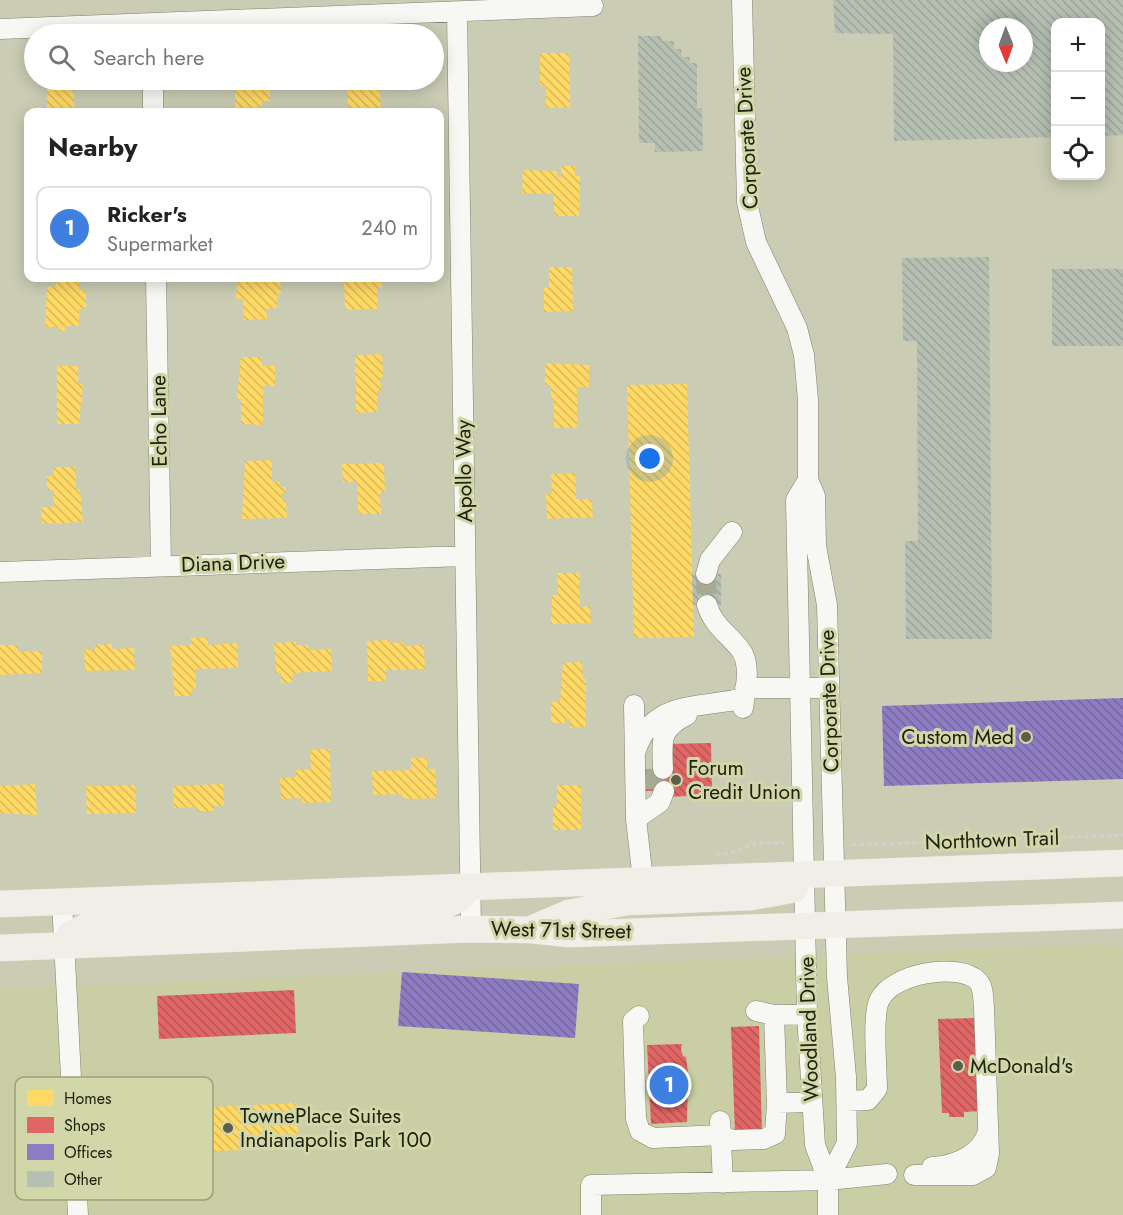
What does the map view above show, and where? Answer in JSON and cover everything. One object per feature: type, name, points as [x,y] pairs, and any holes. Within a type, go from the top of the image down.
[{"type":"main road","name":"West 71st Street","points":[[0,904],[643,880],[804,881],[834,874],[1123,863]]},
{"type":"main road","points":[[531,930],[569,913],[626,902],[751,897],[804,881]]},
{"type":"main road","points":[[231,940],[326,914],[445,905],[461,897],[470,886]]},
{"type":"main road","points":[[64,945],[70,934],[91,925],[233,919],[285,909],[337,891]]},
{"type":"main road","name":"West 71st Street","points":[[0,948],[471,929],[531,930],[570,934],[1123,915]]},
{"type":"street","name":"Corporate Drive","points":[[742,0],[747,202],[759,250],[797,328],[804,355],[808,400],[808,480],[815,496],[816,546],[826,605],[836,925]]},
{"type":"street","points":[[242,24],[593,6]]},
{"type":"street","name":"Apollo Way","points":[[457,12],[471,929]]},
{"type":"street","points":[[0,29],[24,29]]},
{"type":"street","points":[[153,90],[153,108]]},
{"type":"street","name":"Echo Lane","points":[[156,282],[161,565]]},
{"type":"street","name":"Corporate Drive","points":[[804,881],[796,500],[808,480]]},
{"type":"street","points":[[706,574],[710,560],[732,532]]},
{"type":"street","name":"Diana Drive","points":[[0,572],[465,556]]},
{"type":"street","points":[[707,605],[711,620],[742,651],[747,670],[744,698]]},
{"type":"street","points":[[635,753],[645,731],[669,710],[799,688],[828,688]]},
{"type":"street","points":[[634,705],[635,753],[650,802],[643,880]]},
{"type":"street","points":[[655,722],[647,743],[656,769],[666,729],[672,723],[702,706]]},
{"type":"street","name":"Woodland Drive","points":[[804,881],[807,1014],[814,1145],[828,1180],[828,1215]]},
{"type":"street","points":[[62,901],[71,1077]]},
{"type":"street","name":"Woodland Drive","points":[[828,1180],[847,1143],[847,1101],[837,977],[836,925]]},
{"type":"street","points":[[847,1101],[868,1100],[878,1089],[877,1014],[879,1002],[896,981],[913,974],[964,973],[978,981],[983,990],[988,1132],[985,1142],[976,1152],[950,1164],[927,1167],[914,1174]]},
{"type":"street","points":[[721,1128],[732,1140],[764,1139],[775,1134],[777,1103],[765,1013],[807,1014]]},
{"type":"street","points":[[639,1016],[633,1022],[636,1119],[640,1131],[653,1138],[721,1128]]},
{"type":"street","points":[[777,1103],[811,1102]]},
{"type":"street","points":[[721,1128],[723,1183]]},
{"type":"street","points":[[591,1215],[591,1185],[828,1180],[887,1174]]},
{"type":"street","points":[[77,1200],[78,1215]]},
{"type":"path","name":"Northtown Trail","points":[[862,845],[1123,835]]},
{"type":"path","points":[[715,855],[733,852],[756,843],[774,843]]},
{"type":"shaded area","points":[[1097,944],[1123,947],[1123,1215],[0,1215],[0,989]]},
{"type":"building: Homes","points":[[540,53],[569,53],[570,107],[546,108],[546,85],[540,85]]},
{"type":"building: Homes","points":[[47,90],[74,91],[74,108],[31,108],[47,107]]},
{"type":"building: Homes","points":[[235,90],[270,90],[270,101],[262,101],[262,108],[235,108]]},
{"type":"building: Homes","points":[[347,90],[380,90],[381,108],[348,108]]},
{"type":"building: Homes","points":[[561,166],[575,166],[575,176],[580,176],[579,216],[555,216],[553,194],[522,193],[523,170],[557,171],[557,177],[561,177]]},
{"type":"building: Homes","points":[[549,267],[572,267],[573,311],[544,312],[544,288],[549,288]]},
{"type":"building: Homes","points":[[56,282],[79,282],[79,290],[86,290],[86,309],[79,309],[79,326],[65,326],[65,331],[60,331],[60,327],[45,327],[47,287],[56,286]]},
{"type":"building: Homes","points":[[238,282],[280,282],[281,294],[277,294],[277,308],[266,309],[267,319],[244,320],[243,299],[236,299]]},
{"type":"building: Homes","points":[[344,282],[382,282],[382,288],[377,288],[377,309],[345,310]]},
{"type":"building: Homes","points":[[382,354],[383,377],[380,377],[381,391],[377,391],[377,412],[356,413],[355,355]]},
{"type":"building: Homes","points":[[241,357],[262,357],[262,366],[275,366],[275,386],[263,386],[263,425],[241,424],[241,399],[237,399]]},
{"type":"building: Homes","points":[[545,363],[589,365],[589,387],[577,387],[577,428],[554,428],[554,400],[551,400],[551,385],[545,385]]},
{"type":"building: Homes","points":[[57,366],[78,366],[78,383],[83,385],[79,424],[57,424]]},
{"type":"building: Homes","points":[[687,384],[694,637],[634,638],[627,385]]},
{"type":"building: Homes","points":[[272,460],[272,482],[280,482],[280,487],[286,487],[286,493],[281,493],[281,499],[286,499],[287,518],[242,519],[245,461]]},
{"type":"building: Homes","points":[[384,463],[385,492],[380,492],[381,514],[358,514],[357,482],[343,482],[342,464]]},
{"type":"building: Homes","points":[[53,467],[75,467],[76,489],[80,489],[83,522],[42,524],[41,507],[54,507],[53,490],[47,490],[47,476],[54,476]]},
{"type":"building: Homes","points":[[575,473],[576,499],[592,499],[593,517],[547,519],[546,494],[552,494],[551,474]]},
{"type":"building: Homes","points":[[557,573],[579,573],[580,607],[590,606],[591,623],[551,624],[552,595],[558,595]]},
{"type":"building: Homes","points":[[191,638],[208,638],[208,645],[237,643],[238,668],[195,669],[196,690],[191,690],[191,696],[175,696],[170,646],[191,645]]},
{"type":"building: Homes","points":[[389,640],[389,643],[403,642],[403,646],[424,645],[425,669],[386,670],[386,681],[368,681],[367,641]]},
{"type":"building: Homes","points":[[296,642],[296,645],[308,645],[309,650],[331,649],[332,671],[293,673],[293,682],[281,683],[281,673],[276,673],[274,643]]},
{"type":"building: Homes","points":[[112,644],[112,649],[134,648],[135,670],[85,671],[84,650],[95,650],[95,645]]},
{"type":"building: Homes","points":[[0,645],[18,645],[18,652],[42,651],[42,673],[0,675]]},
{"type":"building: Homes","points":[[582,662],[583,679],[586,679],[585,727],[570,728],[570,719],[565,719],[565,723],[551,723],[551,702],[560,702],[563,663]]},
{"type":"building: Homes","points":[[330,749],[331,802],[302,803],[302,798],[281,799],[280,778],[296,777],[296,770],[311,769],[310,750]]},
{"type":"building: Homes","points":[[411,758],[427,758],[427,769],[435,769],[437,798],[402,798],[402,794],[373,795],[372,771],[411,770]]},
{"type":"building: Homes","points":[[35,784],[37,815],[0,813],[0,786]]},
{"type":"building: Homes","points":[[223,784],[224,806],[214,806],[214,811],[197,811],[197,807],[174,808],[173,786]]},
{"type":"building: Homes","points":[[135,785],[136,813],[87,814],[86,786]]},
{"type":"building: Homes","points":[[557,785],[581,785],[581,830],[553,830],[553,806],[557,806]]},
{"type":"building: Homes","points":[[297,1103],[299,1147],[213,1151],[213,1107]]},
{"type":"building: Shops","name":"Forum Credit Union","points":[[711,743],[712,795],[666,797],[666,791],[641,791],[640,769],[666,769],[665,744]]},
{"type":"building: Shops","points":[[294,990],[296,1033],[159,1039],[157,996]]},
{"type":"building: Shops","points":[[978,1018],[981,1111],[964,1112],[964,1117],[949,1117],[949,1113],[942,1113],[938,1019]]},
{"type":"building: Shops","points":[[759,1026],[762,1132],[735,1133],[731,1027]]},
{"type":"building: Shops","points":[[682,1044],[681,1050],[683,1056],[686,1057],[688,1072],[687,1122],[651,1124],[647,1045]]},
{"type":"building: Offices","points":[[1123,698],[1123,779],[884,786],[882,706]]},
{"type":"building: Offices","points":[[402,972],[579,984],[575,1038],[398,1026]]},
{"type":"building: Other","points":[[833,0],[1123,0],[1123,135],[1105,136],[1105,18],[1051,18],[1051,137],[894,141],[893,34],[835,33]]},
{"type":"building: Other","points":[[638,36],[661,36],[662,41],[674,41],[674,49],[681,49],[682,57],[690,57],[689,63],[697,63],[697,108],[702,108],[703,151],[655,152],[655,143],[639,143]]},
{"type":"building: Other","points":[[989,257],[992,639],[906,639],[905,541],[918,541],[917,341],[903,341],[902,258]]},
{"type":"building: Other","points":[[1052,269],[1123,269],[1123,346],[1052,346]]},
{"type":"building: Other","points":[[721,574],[721,605],[693,605],[692,575]]},
{"type":"tunnel","points":[[706,574],[707,605]]},
{"type":"tunnel","points":[[656,769],[656,791]]},
{"type":"place","name":"Custom Med","points":[[1026,737]]},
{"type":"place","name":"Forum Credit Union","points":[[676,780]]},
{"type":"place","name":"McDonald's","points":[[958,1066]]},
{"type":"place","name":"Ricker's","points":[[669,1085]]},
{"type":"place","name":"TownePlace Suites Indianapolis Park 100","points":[[228,1128]]}]
